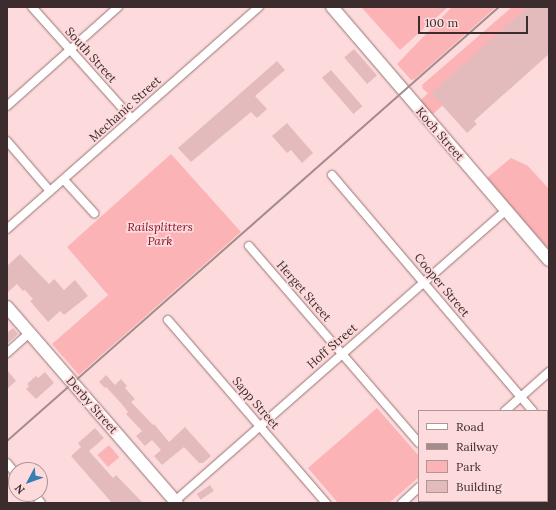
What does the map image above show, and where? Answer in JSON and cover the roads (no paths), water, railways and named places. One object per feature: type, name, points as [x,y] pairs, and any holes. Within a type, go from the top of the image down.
[{"type":"street","name":"South Street","points":[[32,7],[132,119]]},
{"type":"street","points":[[7,106],[118,7]]},
{"type":"street","name":"Mechanic Street","points":[[7,229],[259,7]]},
{"type":"street","name":"Koch Street","points":[[332,7],[549,260]]},
{"type":"street","points":[[7,140],[50,191]]},
{"type":"street","name":"Cooper Street","points":[[332,175],[532,410]]},
{"type":"street","points":[[64,180],[94,213]]},
{"type":"street","name":"Hoff Street","points":[[176,502],[342,353],[506,210]]},
{"type":"street","name":"Herget Street","points":[[249,246],[418,442]]},
{"type":"street","name":"Derby Street","points":[[7,307],[176,502]]},
{"type":"street","name":"Sapp Street","points":[[168,320],[326,503]]},
{"type":"street","points":[[7,353],[30,333]]},
{"type":"street","points":[[505,410],[549,372]]},
{"type":"street","points":[[402,503],[418,489]]},
{"type":"railway","points":[[7,441],[499,7]]},
{"type":"park label","name":"Railsplitters Park","points":[[160,234]]}]
